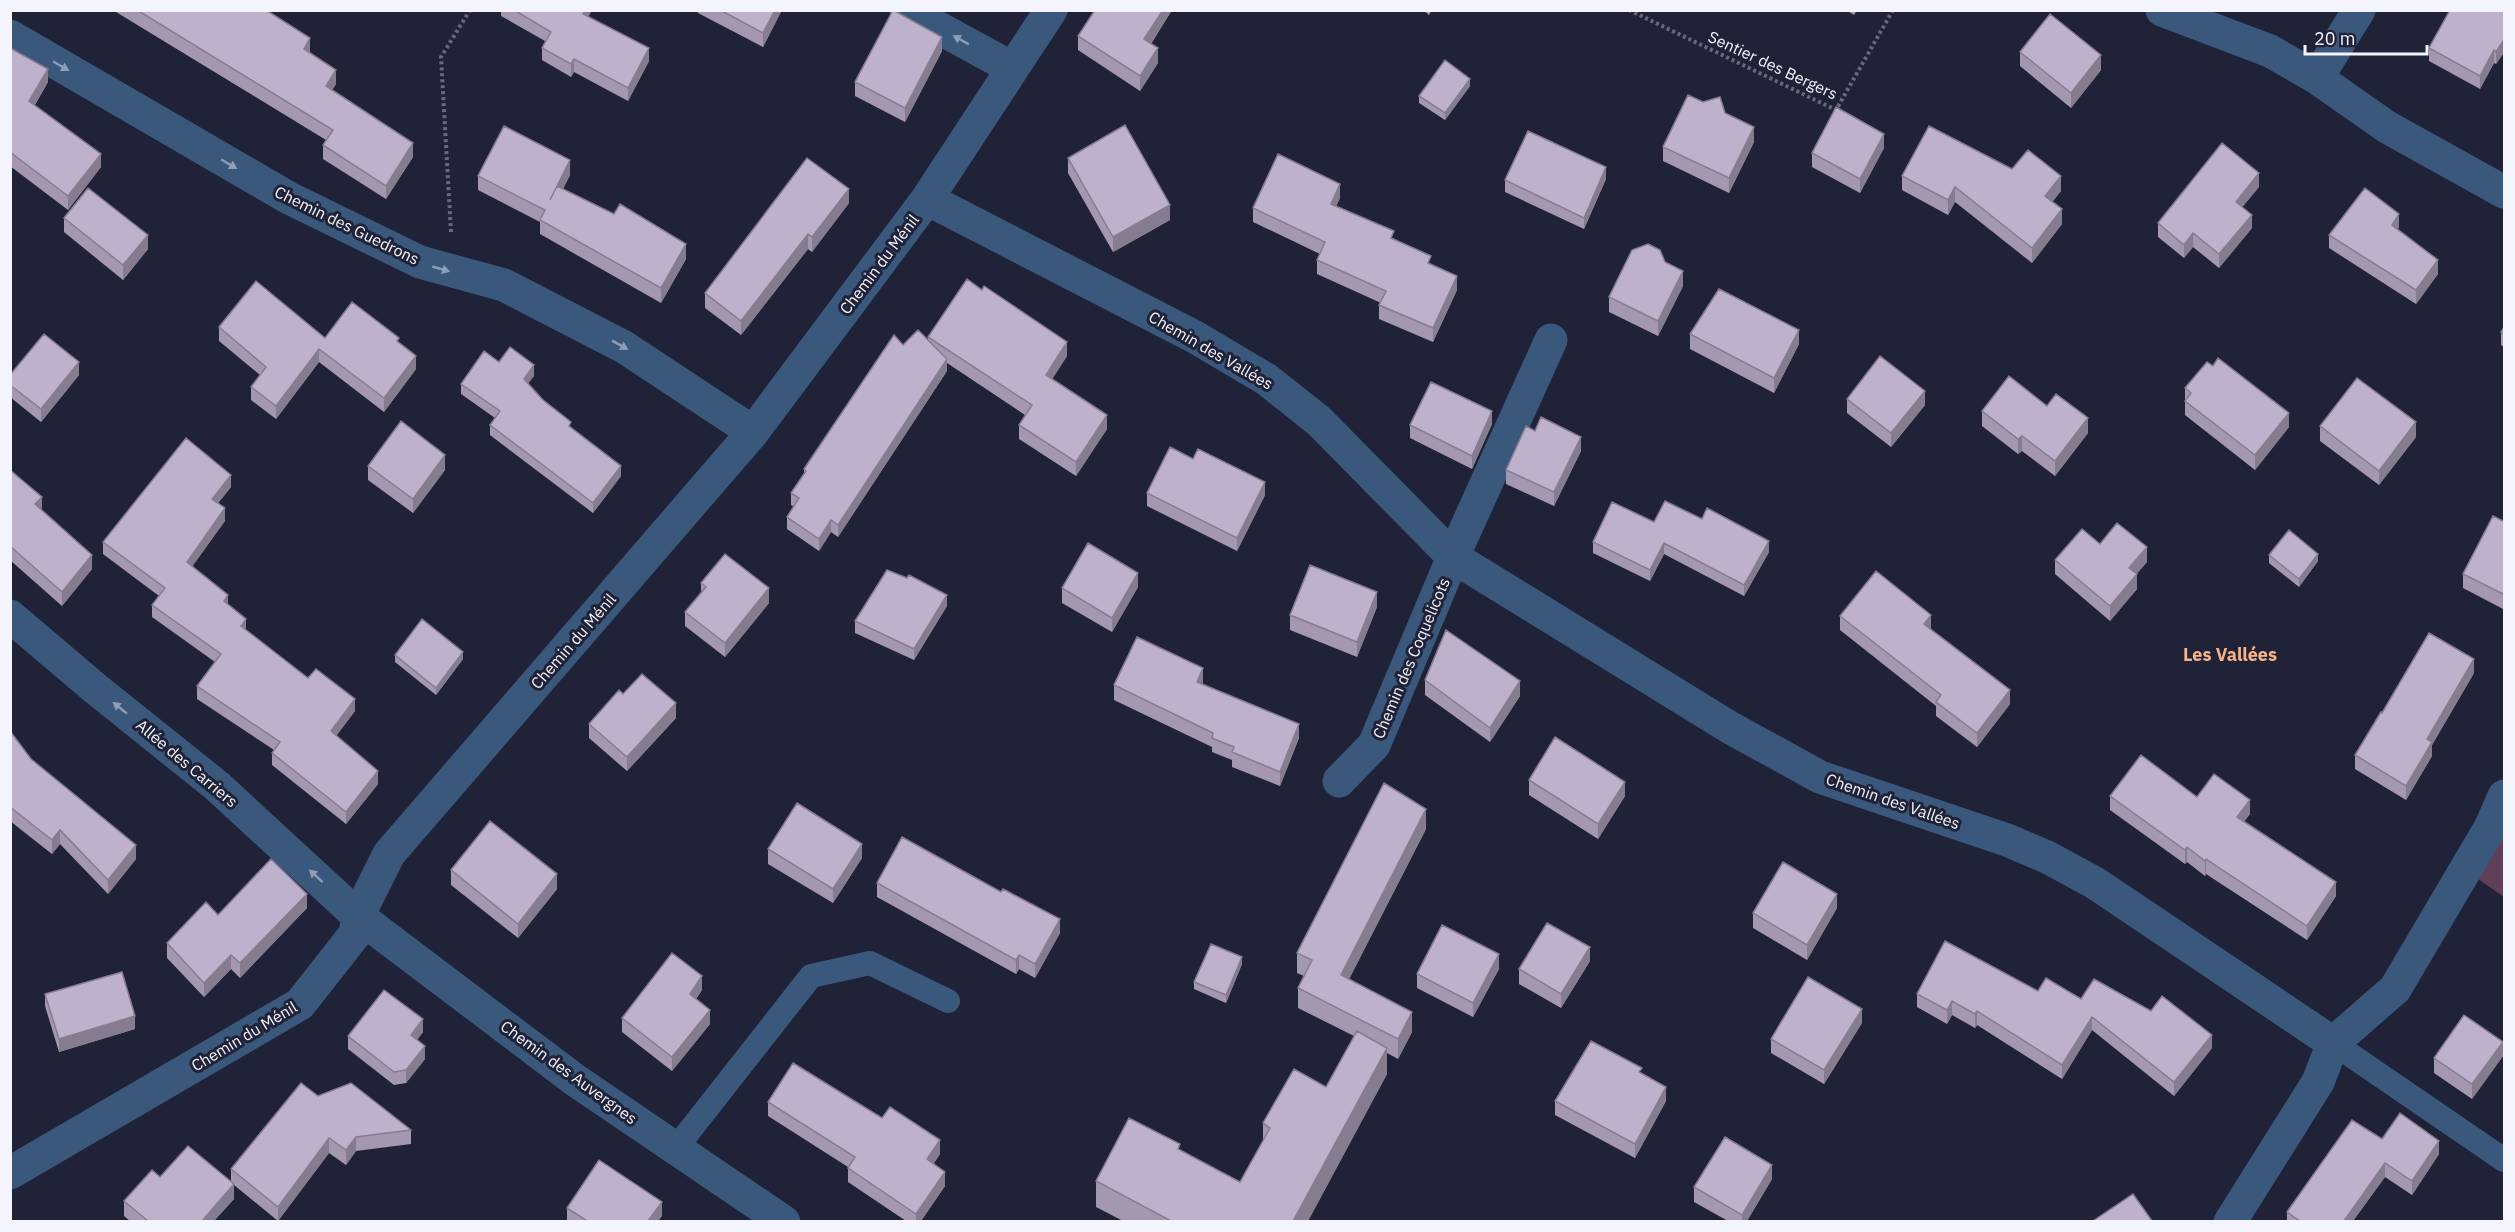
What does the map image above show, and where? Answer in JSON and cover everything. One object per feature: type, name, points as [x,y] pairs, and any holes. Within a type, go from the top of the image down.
[{"type":"street","points":[[906,10],[1012,68]]},
{"type":"street","name":"Chemin du Ménil","points":[[10,1173],[300,1004],[355,934],[358,916],[389,854],[753,432],[927,199],[1050,10]]},
{"type":"street","points":[[2162,10],[2270,51],[2317,78],[2387,127],[2505,192]]},
{"type":"street","points":[[2317,78],[2359,10]]},
{"type":"street","name":"Chemin des Guedrons","points":[[10,36],[288,198],[420,262],[504,285],[624,347],[753,432]]},
{"type":"street","name":"Chemin des Vallées","points":[[927,199],[1195,337],[1266,380],[1319,421],[1453,557],[1729,727],[1820,777],[2007,840],[2057,862],[2104,890],[2333,1043]]},
{"type":"street","points":[[1453,557],[1551,339]]},
{"type":"street","name":"Chemin des Coquelicots","points":[[1339,781],[1374,746],[1453,557]]},
{"type":"street","name":"Allée des Carriers","points":[[10,616],[96,689],[217,786],[358,916]]},
{"type":"street","points":[[2230,1221],[2318,1082],[2333,1043],[2395,989],[2490,828],[2505,796]]},
{"type":"street","name":"Chemin des Auvergnes","points":[[358,916],[575,1080],[784,1221]]},
{"type":"lane","points":[[676,1148],[811,976],[870,963],[948,1001]]},
{"type":"lane","points":[[2333,1043],[2505,1160]]},
{"type":"path","points":[[452,272],[441,57],[470,10]]},
{"type":"path","name":"Sentier des Bergers","points":[[1629,10],[1836,111],[1893,10]]},
{"type":"shaded area","points":[[2504,820],[2504,897],[2475,877]]},
{"type":"building","points":[[137,10],[266,10],[310,38],[304,49],[336,70],[326,86],[413,143],[386,186],[323,145],[333,130]]},
{"type":"building","points":[[514,10],[585,10],[583,14],[649,48],[628,88],[574,59],[571,64],[542,48],[551,32]]},
{"type":"building","points":[[720,10],[775,10],[763,33]]},
{"type":"building","points":[[893,10],[942,37],[905,108],[855,82]]},
{"type":"building","points":[[1095,10],[1163,10],[1144,39],[1158,48],[1140,76],[1078,36]]},
{"type":"building","points":[[2450,10],[2505,10],[2505,38],[2496,52],[2494,50],[2480,76],[2429,48]]},
{"type":"building","points":[[2050,14],[2101,55],[2071,93],[2020,52]]},
{"type":"building","points":[[10,48],[48,69],[29,101],[101,154],[68,196],[10,152]]},
{"type":"building","points":[[1445,60],[1470,79],[1445,113],[1419,96]]},
{"type":"building","points":[[1688,95],[1703,102],[1720,97],[1725,113],[1754,127],[1729,178],[1663,147]]},
{"type":"building","points":[[1836,107],[1884,134],[1860,179],[1812,153]]},
{"type":"building","points":[[1125,125],[1170,205],[1113,237],[1068,158]]},
{"type":"building","points":[[504,126],[570,160],[557,186],[614,214],[620,204],[686,244],[661,288],[540,220],[545,210],[478,176]]},
{"type":"building","points":[[1929,126],[2012,169],[2028,150],[2061,176],[2045,196],[2062,209],[2032,248],[1955,187],[1948,200],[1902,176]]},
{"type":"building","points":[[1528,131],[1606,167],[1584,218],[1505,180]]},
{"type":"building","points":[[2222,143],[2259,173],[2236,202],[2252,215],[2219,254],[2193,233],[2184,245],[2158,223]]},
{"type":"building","points":[[1278,154],[1340,184],[1331,204],[1394,231],[1391,238],[1431,256],[1428,263],[1457,276],[1433,328],[1379,305],[1386,291],[1317,260],[1325,242],[1253,208]]},
{"type":"building","points":[[807,158],[849,189],[812,237],[808,234],[741,321],[705,293]]},
{"type":"building","points":[[88,188],[148,235],[123,265],[64,218]]},
{"type":"building","points":[[2365,188],[2399,214],[2392,225],[2438,260],[2416,290],[2329,235]]},
{"type":"building","points":[[1648,244],[1660,250],[1665,262],[1683,271],[1658,321],[1609,297],[1632,250]]},
{"type":"building","points":[[967,279],[982,290],[984,286],[1067,342],[1046,375],[1107,415],[1076,462],[1019,425],[1032,405],[928,337]]},
{"type":"building","points":[[256,281],[325,338],[352,302],[399,338],[397,341],[416,356],[384,398],[319,349],[276,406],[251,387],[266,367],[219,327]]},
{"type":"building","points":[[1719,289],[1799,330],[1774,378],[1690,334]]},
{"type":"building","points":[[918,330],[947,359],[838,525],[831,520],[819,539],[787,517],[799,498],[791,493],[806,471],[804,469],[894,335],[903,345]]},
{"type":"building","points":[[44,334],[79,362],[41,409],[10,385],[10,375]]},
{"type":"building","points":[[510,347],[534,365],[524,379],[543,400],[571,422],[569,426],[621,466],[593,503],[490,425],[500,411],[461,384],[484,351],[499,362]]},
{"type":"building","points":[[1880,356],[1925,391],[1891,433],[1847,399]]},
{"type":"building","points":[[2218,358],[2289,413],[2255,455],[2185,401],[2191,393],[2185,388],[2207,362],[2213,366]]},
{"type":"building","points":[[2009,376],[2047,406],[2056,394],[2088,418],[2055,461],[2022,436],[2018,439],[1982,411]]},
{"type":"building","points":[[2357,378],[2416,422],[2379,471],[2320,426]]},
{"type":"building","points":[[1431,382],[1492,411],[1472,456],[1410,425]]},
{"type":"building","points":[[1541,417],[1581,437],[1554,492],[1506,470],[1526,426],[1535,431]]},
{"type":"building","points":[[401,421],[445,455],[413,499],[368,466]]},
{"type":"building","points":[[186,438],[231,475],[212,499],[225,508],[187,562],[228,595],[224,601],[246,619],[241,626],[308,678],[316,669],[355,699],[331,731],[378,771],[346,812],[272,753],[280,742],[197,686],[221,654],[152,605],[165,588],[103,542]]},
{"type":"building","points":[[1170,447],[1193,459],[1198,449],[1265,482],[1237,538],[1147,493]]},
{"type":"building","points":[[10,470],[42,497],[35,504],[92,555],[62,592],[10,546]]},
{"type":"building","points":[[1665,501],[1702,519],[1707,508],[1769,541],[1744,585],[1664,543],[1650,570],[1593,542],[1612,502],[1654,522]]},
{"type":"building","points":[[2493,516],[2505,522],[2505,595],[2463,574]]},
{"type":"building","points":[[2117,523],[2147,547],[2129,568],[2137,574],[2110,606],[2055,560],[2082,529],[2100,544]]},
{"type":"building","points":[[2289,530],[2318,554],[2299,579],[2269,555]]},
{"type":"building","points":[[1088,543],[1138,573],[1112,618],[1062,588]]},
{"type":"building","points":[[725,554],[769,588],[725,643],[685,612],[706,587],[701,583]]},
{"type":"building","points":[[1310,565],[1377,592],[1357,642],[1290,615]]},
{"type":"building","points":[[887,570],[907,578],[909,575],[947,595],[914,649],[855,621]]},
{"type":"building","points":[[1876,571],[1931,615],[1924,624],[2010,690],[1977,733],[1936,702],[1941,695],[1840,616]]},
{"type":"building","points":[[422,619],[463,652],[436,688],[395,655]]},
{"type":"building","points":[[1446,630],[1520,681],[1490,728],[1425,680]]},
{"type":"building","points":[[2429,633],[2474,659],[2427,739],[2432,742],[2406,786],[2355,755]]},
{"type":"building","points":[[1137,637],[1203,668],[1197,682],[1299,724],[1280,772],[1232,752],[1234,747],[1212,738],[1213,733],[1114,685]]},
{"type":"building","points":[[642,674],[676,703],[627,757],[589,724],[619,690],[623,694]]},
{"type":"building","points":[[10,731],[31,759],[136,845],[108,880],[60,830],[52,840],[10,807]]},
{"type":"building","points":[[1555,737],[1625,782],[1598,824],[1529,780]]},
{"type":"building","points":[[2141,755],[2197,797],[2214,774],[2250,800],[2237,817],[2336,882],[2307,926],[2187,847],[2185,850],[2110,796]]},
{"type":"building","points":[[1384,783],[1426,809],[1341,975],[1412,1012],[1398,1039],[1298,988],[1312,960],[1297,953]]},
{"type":"building","points":[[797,803],[862,844],[833,889],[768,849]]},
{"type":"building","points":[[490,821],[557,874],[518,924],[451,870]]},
{"type":"building","points":[[902,837],[1001,892],[1003,889],[1060,919],[1035,964],[1019,955],[1016,960],[877,883]]},
{"type":"building","points":[[271,859],[307,894],[240,963],[231,955],[204,983],[167,943],[206,902],[218,915]]},
{"type":"building","points":[[1783,862],[1837,894],[1807,945],[1753,913]]},
{"type":"building","points":[[1547,923],[1590,947],[1561,994],[1519,969]]},
{"type":"building","points":[[1442,925],[1499,954],[1473,1003],[1417,974]]},
{"type":"building","points":[[1945,941],[2038,991],[2046,978],[2081,999],[2094,979],[2151,1011],[2162,996],[2212,1035],[2174,1082],[2092,1017],[2062,1065],[1977,1011],[1975,1014],[1952,1001],[1947,1010],[1917,994]]},
{"type":"building","points":[[1211,944],[1242,957],[1226,995],[1194,982]]},
{"type":"building","points":[[672,953],[702,976],[690,994],[710,1010],[672,1057],[622,1018]]},
{"type":"building","points":[[122,972],[135,1016],[59,1039],[45,994]]},
{"type":"building","points":[[1808,977],[1862,1009],[1824,1070],[1771,1039]]},
{"type":"building","points":[[384,990],[423,1019],[411,1035],[425,1046],[406,1070],[394,1072],[348,1036]]},
{"type":"building","points":[[2464,1015],[2503,1042],[2472,1084],[2434,1058]]},
{"type":"building","points":[[1357,1031],[1387,1048],[1293,1221],[1171,1221],[1096,1181],[1129,1118],[1180,1144],[1178,1149],[1240,1182],[1270,1128],[1263,1123],[1294,1069],[1326,1087]]},
{"type":"building","points":[[1591,1041],[1642,1068],[1639,1072],[1666,1087],[1635,1144],[1555,1101]]},
{"type":"building","points":[[793,1063],[882,1118],[890,1107],[940,1140],[927,1159],[945,1172],[916,1214],[848,1168],[855,1157],[768,1102]]},
{"type":"building","points":[[301,1083],[318,1096],[351,1083],[411,1130],[356,1137],[346,1150],[329,1138],[278,1207],[231,1169]]},
{"type":"building","points":[[2400,1113],[2439,1141],[2412,1181],[2385,1163],[2344,1221],[2300,1221],[2287,1212],[2352,1120],[2382,1139]]},
{"type":"building","points":[[1725,1137],[1772,1165],[1742,1215],[1694,1187]]},
{"type":"building","points":[[188,1146],[234,1184],[202,1221],[148,1221],[124,1201],[152,1170],[160,1177]]},
{"type":"building","points":[[599,1160],[662,1202],[648,1221],[587,1221],[567,1208]]},
{"type":"building","points":[[2133,1194],[2152,1221],[2093,1221]]},
{"type":"district","name":"Les Vallées","points":[[2230,655]]}]
